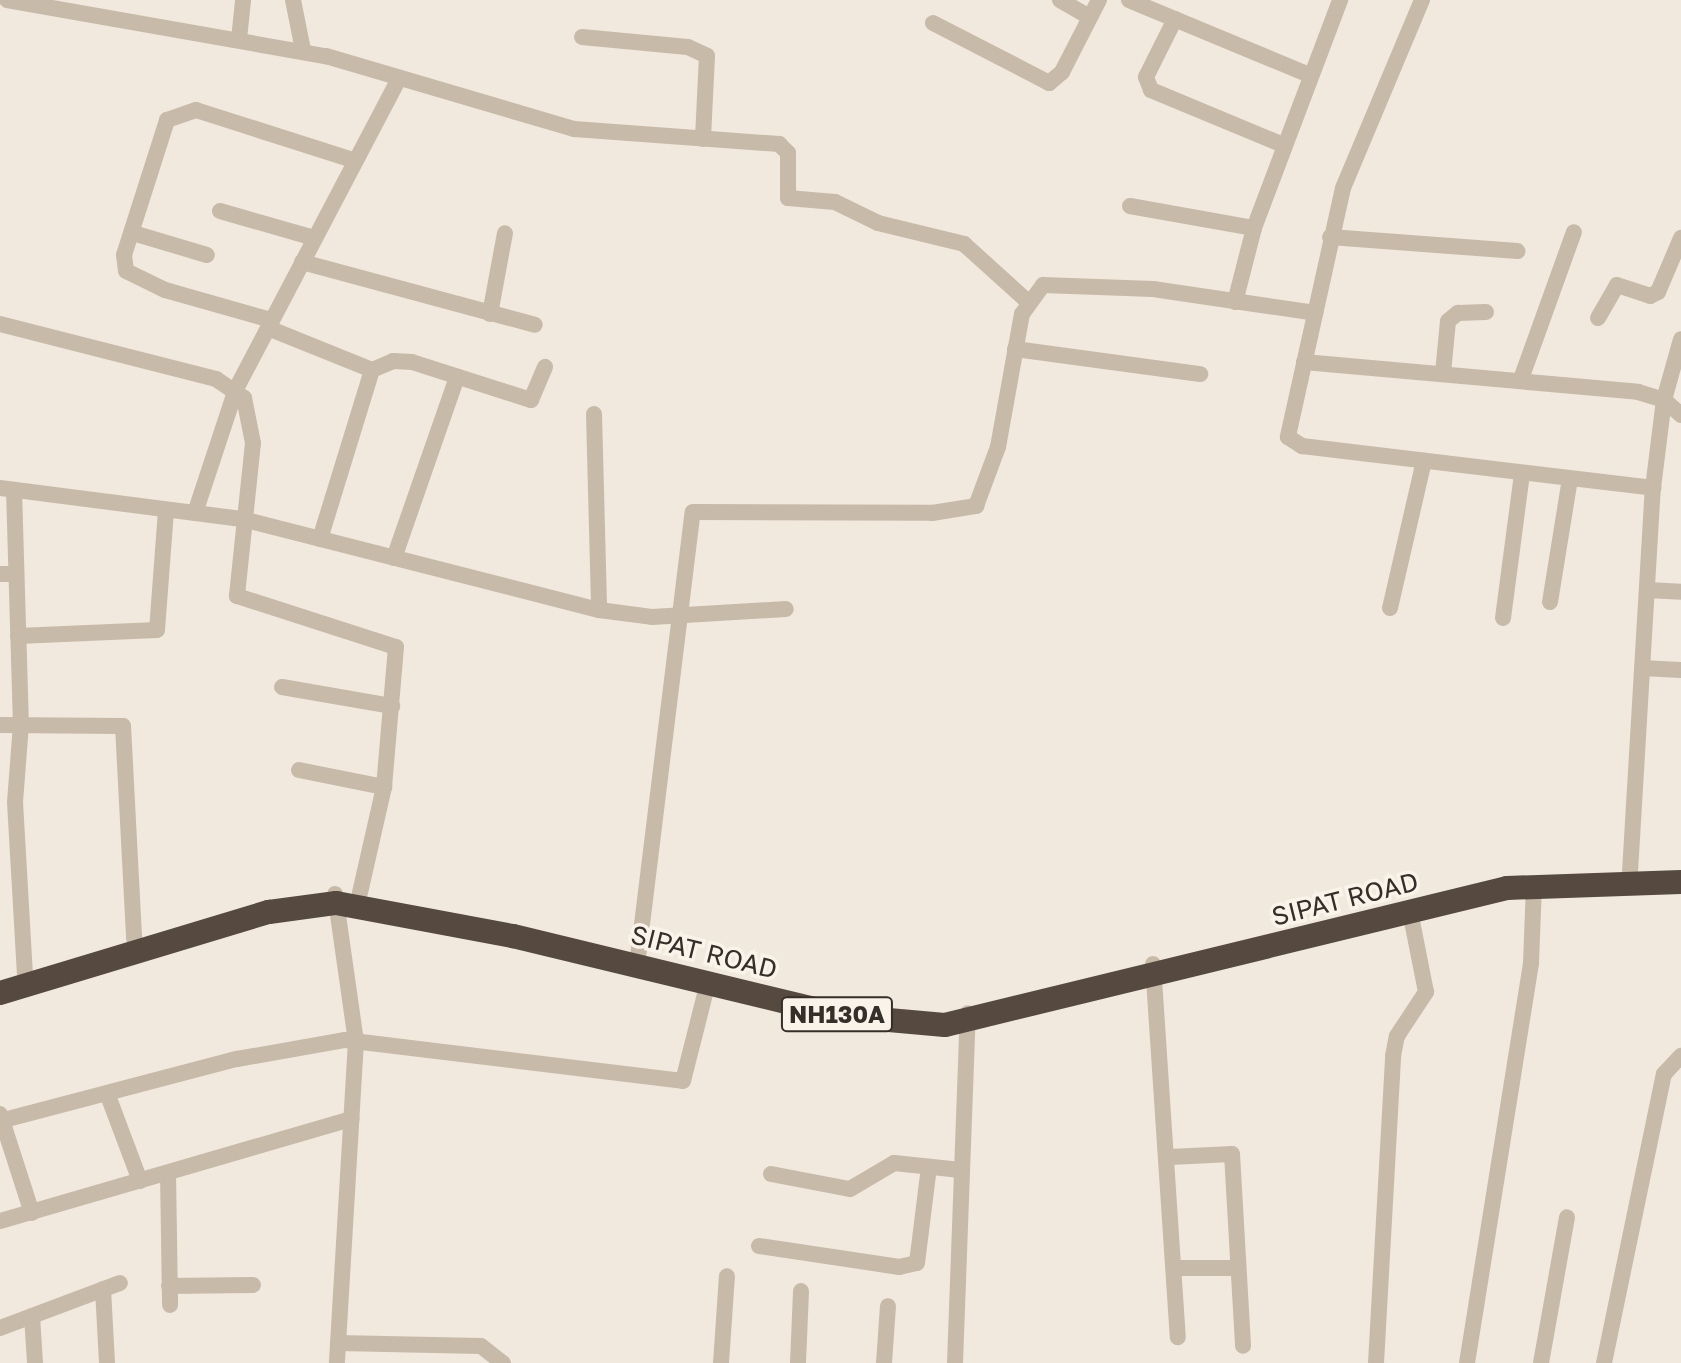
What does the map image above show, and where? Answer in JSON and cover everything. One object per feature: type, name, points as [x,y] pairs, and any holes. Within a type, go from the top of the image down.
[{"type":"highway","name":"SIPAT ROAD","points":[[1153,969],[1418,894],[1547,874],[1681,870]]},
{"type":"highway","name":"SIPAT ROAD","points":[[0,980],[274,899],[336,898],[638,958],[708,982],[844,1016],[927,1026],[1153,969],[1534,885],[1681,882]]},
{"type":"highway","name":"SIPAT ROAD","points":[[0,993],[269,912],[360,893],[869,1009],[968,1014]]},
{"type":"street","points":[[7,0],[303,50],[574,129],[779,144],[788,153],[788,198],[835,202],[878,223],[964,244],[1026,300]]},
{"type":"street","points":[[239,39],[243,0]]},
{"type":"street","points":[[293,0],[303,50]]},
{"type":"street","points":[[1060,0],[1090,17]]},
{"type":"street","points":[[933,23],[1049,83],[1062,72],[1099,0]]},
{"type":"street","points":[[1129,0],[1309,75]]},
{"type":"street","points":[[1235,302],[1254,228],[1309,75],[1340,0]]},
{"type":"street","points":[[1422,0],[1343,188],[1287,424],[1293,443],[1653,488]]},
{"type":"street","points":[[1175,19],[1146,77],[1151,90],[1283,145]]},
{"type":"street","points":[[582,37],[688,47],[707,56],[703,139]]},
{"type":"street","points":[[195,513],[236,389],[353,160],[399,79]]},
{"type":"street","points":[[353,160],[251,124],[177,112],[163,132],[123,261],[132,276],[270,324],[372,370],[400,360],[531,400],[545,367]]},
{"type":"street","points":[[1130,206],[1254,228]]},
{"type":"street","points":[[220,211],[314,238]]},
{"type":"street","points":[[1521,379],[1574,232]]},
{"type":"street","points":[[133,233],[207,255]]},
{"type":"street","points":[[490,314],[505,233]]},
{"type":"street","points":[[1330,237],[1517,251]]},
{"type":"street","points":[[1598,318],[1617,285],[1650,296],[1658,292],[1681,238]]},
{"type":"street","points":[[302,262],[535,325]]},
{"type":"street","points":[[638,958],[683,615],[687,522],[693,512],[932,513],[976,506],[998,447],[1026,300],[1043,285],[1084,283],[1315,313]]},
{"type":"street","points":[[1443,373],[1448,321],[1458,313],[1486,312]]},
{"type":"street","points":[[0,324],[236,389]]},
{"type":"street","points":[[1630,872],[1653,488],[1664,400],[1681,339]]},
{"type":"street","points":[[1015,349],[1200,374]]},
{"type":"street","points":[[1304,362],[1521,379],[1664,400],[1681,415]]},
{"type":"street","points":[[320,539],[372,370]]},
{"type":"street","points":[[394,558],[457,377]]},
{"type":"street","points":[[236,389],[253,430],[242,519],[237,596],[393,644],[392,706],[384,787],[360,893]]},
{"type":"street","points":[[594,414],[599,610]]},
{"type":"street","points":[[1390,608],[1424,461]]},
{"type":"street","points":[[1503,618],[1522,473]]},
{"type":"street","points":[[1550,602],[1570,479]]},
{"type":"street","points":[[25,973],[8,803],[21,724],[18,636],[8,574],[7,489],[242,519],[599,610],[683,615],[786,609]]},
{"type":"street","points":[[18,636],[157,630],[166,510]]},
{"type":"street","points":[[1647,590],[1681,592]]},
{"type":"street","points":[[1642,668],[1681,670]]},
{"type":"street","points":[[282,687],[392,706]]},
{"type":"street","points":[[0,725],[109,723],[126,732],[134,939]]},
{"type":"street","points":[[299,770],[384,787]]},
{"type":"street","points":[[1467,1363],[1531,963],[1534,885]]},
{"type":"street","points":[[336,898],[356,1041],[337,1363]]},
{"type":"street","points":[[1376,1363],[1393,1056],[1397,1036],[1426,992],[1410,911]]},
{"type":"street","points":[[1153,969],[1170,1157],[1178,1337]]},
{"type":"street","points":[[32,1213],[1,1119],[237,1059],[356,1041],[683,1081],[708,982]]},
{"type":"street","points":[[955,1363],[968,1014]]},
{"type":"street","points":[[1604,1363],[1664,1074],[1681,1056]]},
{"type":"street","points":[[107,1093],[140,1181]]},
{"type":"street","points":[[0,1221],[351,1119]]},
{"type":"street","points":[[1170,1157],[1232,1154],[1243,1346]]},
{"type":"street","points":[[771,1174],[850,1189],[882,1166],[961,1170]]},
{"type":"street","points":[[759,1246],[899,1267],[917,1263],[929,1167]]},
{"type":"street","points":[[168,1173],[170,1305]]},
{"type":"street","points":[[1541,1363],[1567,1217]]},
{"type":"street","points":[[1175,1268],[1238,1268]]},
{"type":"street","points":[[721,1363],[727,1276]]},
{"type":"street","points":[[0,1328],[120,1283]]},
{"type":"street","points":[[169,1286],[253,1285]]},
{"type":"street","points":[[103,1289],[107,1363]]},
{"type":"street","points":[[798,1363],[801,1291]]},
{"type":"street","points":[[884,1363],[888,1306]]},
{"type":"street","points":[[32,1316],[35,1363]]},
{"type":"street","points":[[338,1343],[481,1346],[503,1363]]}]
